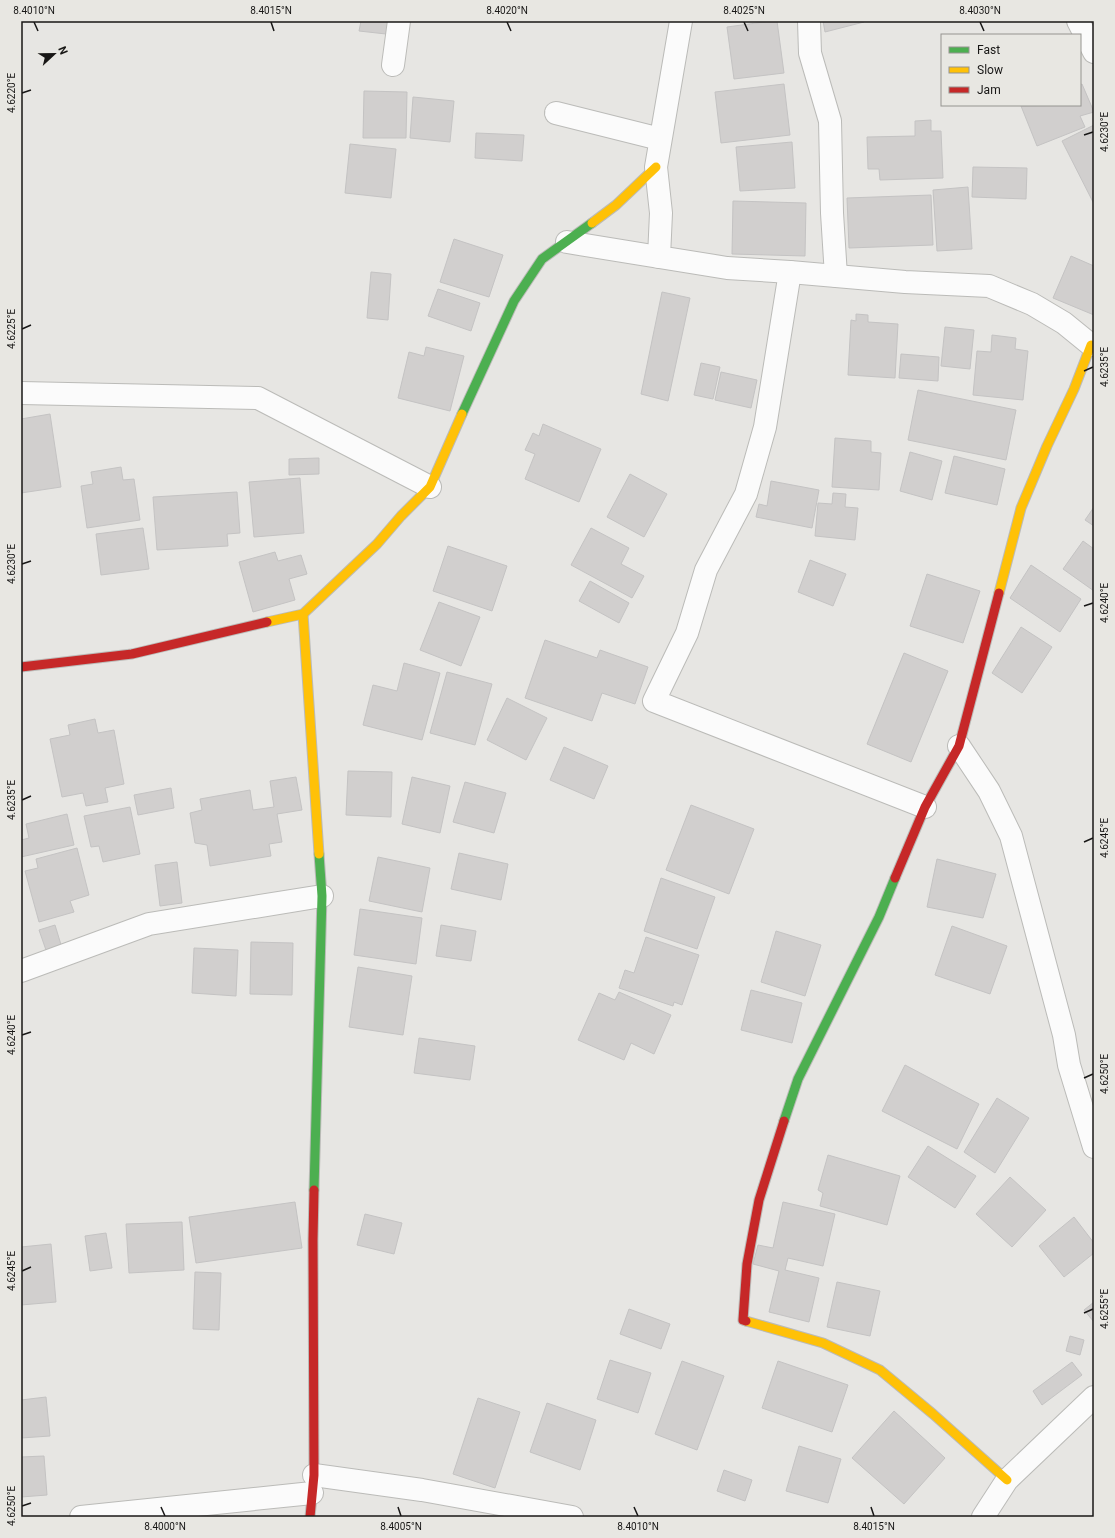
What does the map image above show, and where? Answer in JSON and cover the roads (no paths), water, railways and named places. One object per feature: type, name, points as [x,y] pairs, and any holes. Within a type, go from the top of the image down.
[{"type":"street","points":[[393,65],[399,21]]},
{"type":"street","points":[[659,257],[661,212],[656,167],[681,21]]},
{"type":"street","points":[[809,21],[810,53],[830,121],[832,213],[836,276]]},
{"type":"street","points":[[1078,21],[1094,52]]},
{"type":"street","points":[[556,113],[660,139]]},
{"type":"street","points":[[21,667],[132,654],[303,614],[377,544],[401,516],[430,488],[514,301],[542,259],[616,205],[656,167]]},
{"type":"street","points":[[567,242],[727,268],[905,282],[989,286],[1032,304],[1058,319],[1093,345],[1047,446],[1021,508],[958,746],[925,807],[879,918],[798,1079],[759,1200],[747,1264],[743,1320],[823,1344],[880,1370],[933,1414],[1007,1480]]},
{"type":"street","points":[[790,272],[765,427],[746,494],[706,570],[686,633],[654,701],[925,807]]},
{"type":"street","points":[[21,392],[258,398],[430,488]]},
{"type":"street","points":[[303,614],[322,896],[313,1240],[313,1484],[310,1517]]},
{"type":"street","points":[[958,746],[989,791],[1011,836],[1064,1035],[1069,1065],[1094,1147]]},
{"type":"street","points":[[21,971],[149,924],[322,896]]},
{"type":"street","points":[[983,1517],[1007,1480],[1094,1397]]},
{"type":"street","points":[[81,1517],[313,1484],[422,1490],[572,1517]]}]
